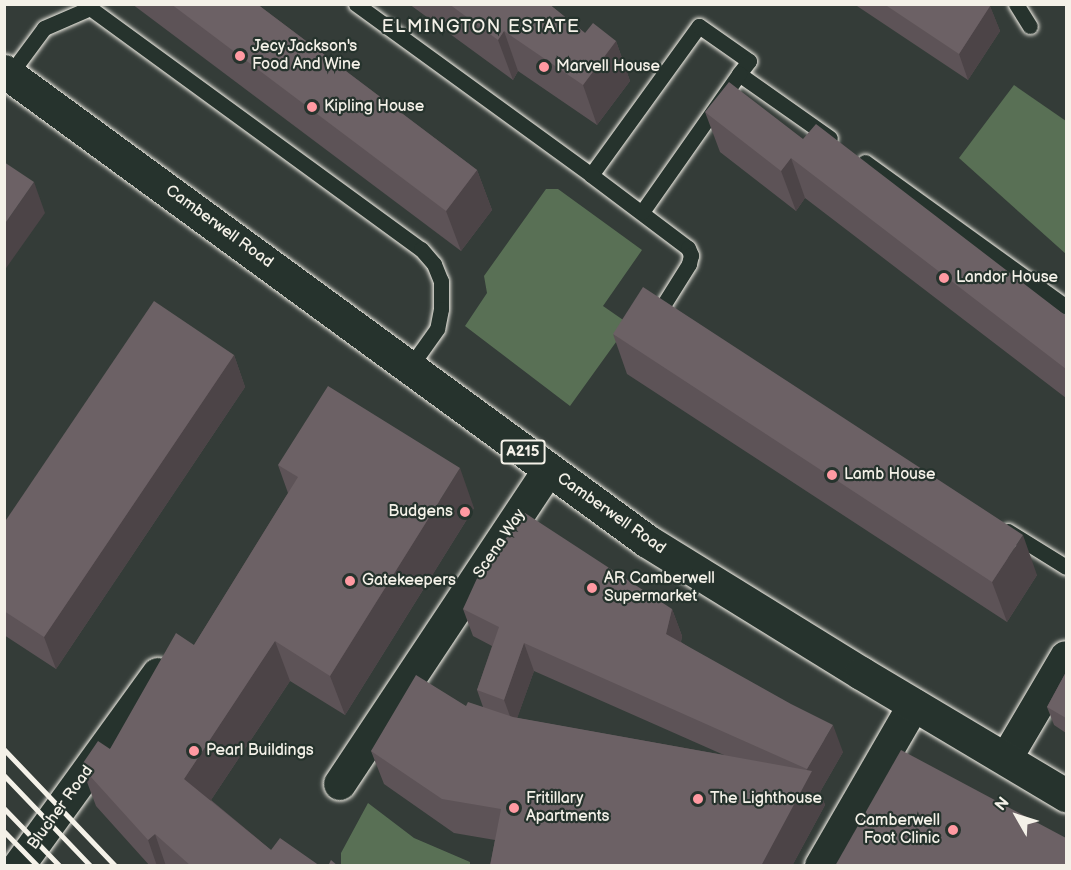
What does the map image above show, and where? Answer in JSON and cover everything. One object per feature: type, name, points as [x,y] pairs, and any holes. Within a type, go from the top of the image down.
[{"type":"main road","name":"Camberwell Road","points":[[7,73],[410,367],[548,471],[657,547],[914,705],[1066,795]]},
{"type":"street","name":"Scena Way","points":[[340,784],[419,683],[548,471]]},
{"type":"street","points":[[1006,759],[1066,657]]},
{"type":"street","name":"Blucher Road","points":[[19,866],[165,664]]},
{"type":"street","points":[[821,866],[914,705]]},
{"type":"lane","points":[[356,4],[682,242],[691,255],[685,272],[659,312],[679,324]]},
{"type":"lane","points":[[1017,4],[1030,26]]},
{"type":"lane","points":[[7,73],[44,28],[90,8],[421,249],[434,264],[441,281],[441,309],[437,329],[410,367]]},
{"type":"lane","points":[[591,175],[699,26],[748,61],[642,212]]},
{"type":"lane","points":[[739,74],[1066,307]]},
{"type":"lane","points":[[997,524],[1066,567]]},
{"type":"green space","points":[[1014,85],[1066,121],[1066,254],[959,158]]},
{"type":"green space","points":[[546,189],[558,189],[642,250],[603,306],[629,324],[570,406],[465,326],[487,293],[484,276]]},
{"type":"green space","points":[[368,803],[414,838],[470,862],[470,865],[341,865],[341,853]]},
{"type":"building","points":[[171,4],[257,4],[477,170],[446,211]]},
{"type":"building","points":[[449,4],[549,4],[585,33],[593,23],[616,41],[583,85],[504,31],[498,40]]},
{"type":"building","points":[[884,4],[989,4],[990,6],[959,54]]},
{"type":"building","points":[[729,82],[803,139],[816,124],[1066,316],[1066,369],[791,158],[781,171],[705,112]]},
{"type":"building","points":[[4,162],[34,182],[4,225]]},
{"type":"building","points":[[643,287],[1023,535],[992,582],[613,334]]},
{"type":"building","points":[[154,301],[234,355],[44,637],[4,611],[4,523]]},
{"type":"building","points":[[328,386],[460,468],[330,676],[275,641],[184,779],[271,850],[280,838],[320,866],[191,866],[155,834],[148,840],[81,766],[98,741],[110,749],[176,633],[194,645],[298,477],[278,465]]},
{"type":"building","points":[[525,513],[672,609],[666,634],[833,725],[807,769],[524,643],[504,700],[477,690],[499,627],[463,609],[479,574]]},
{"type":"building","points":[[1066,672],[1066,718],[1047,707]]},
{"type":"building","points":[[416,675],[466,706],[468,702],[513,717],[812,771],[761,866],[490,866],[501,809],[442,799],[371,751]]},
{"type":"building","points":[[901,750],[1066,838],[1066,866],[835,866]]},
{"type":"building","points":[[331,860],[338,866],[328,866]]},
{"type":"railway","points":[[4,749],[116,866]]},
{"type":"railway","points":[[4,775],[91,866]]},
{"type":"railway","points":[[4,808],[60,866]]},
{"type":"railway","points":[[4,831],[38,866]]},
{"type":"place","name":"Jecy Jackson's Food And Wine","points":[[240,56]]},
{"type":"place","name":"Marvell House","points":[[544,67]]},
{"type":"place","name":"Kipling House","points":[[312,107]]},
{"type":"place","name":"Landor House","points":[[944,278]]},
{"type":"place","name":"Lamb House","points":[[832,475]]},
{"type":"place","name":"Budgens","points":[[465,512]]},
{"type":"place","name":"Gatekeepers","points":[[350,581]]},
{"type":"place","name":"AR Camberwell Supermarket","points":[[592,588]]},
{"type":"place","name":"Pearl Buildings","points":[[194,751]]},
{"type":"place","name":"The Lighthouse","points":[[698,799]]},
{"type":"place","name":"Fritillary Apartments","points":[[514,808]]},
{"type":"place","name":"Camberwell Foot Clinic","points":[[953,830]]},
{"type":"district","name":"ELMINGTON ESTATE","points":[[481,27]]}]
